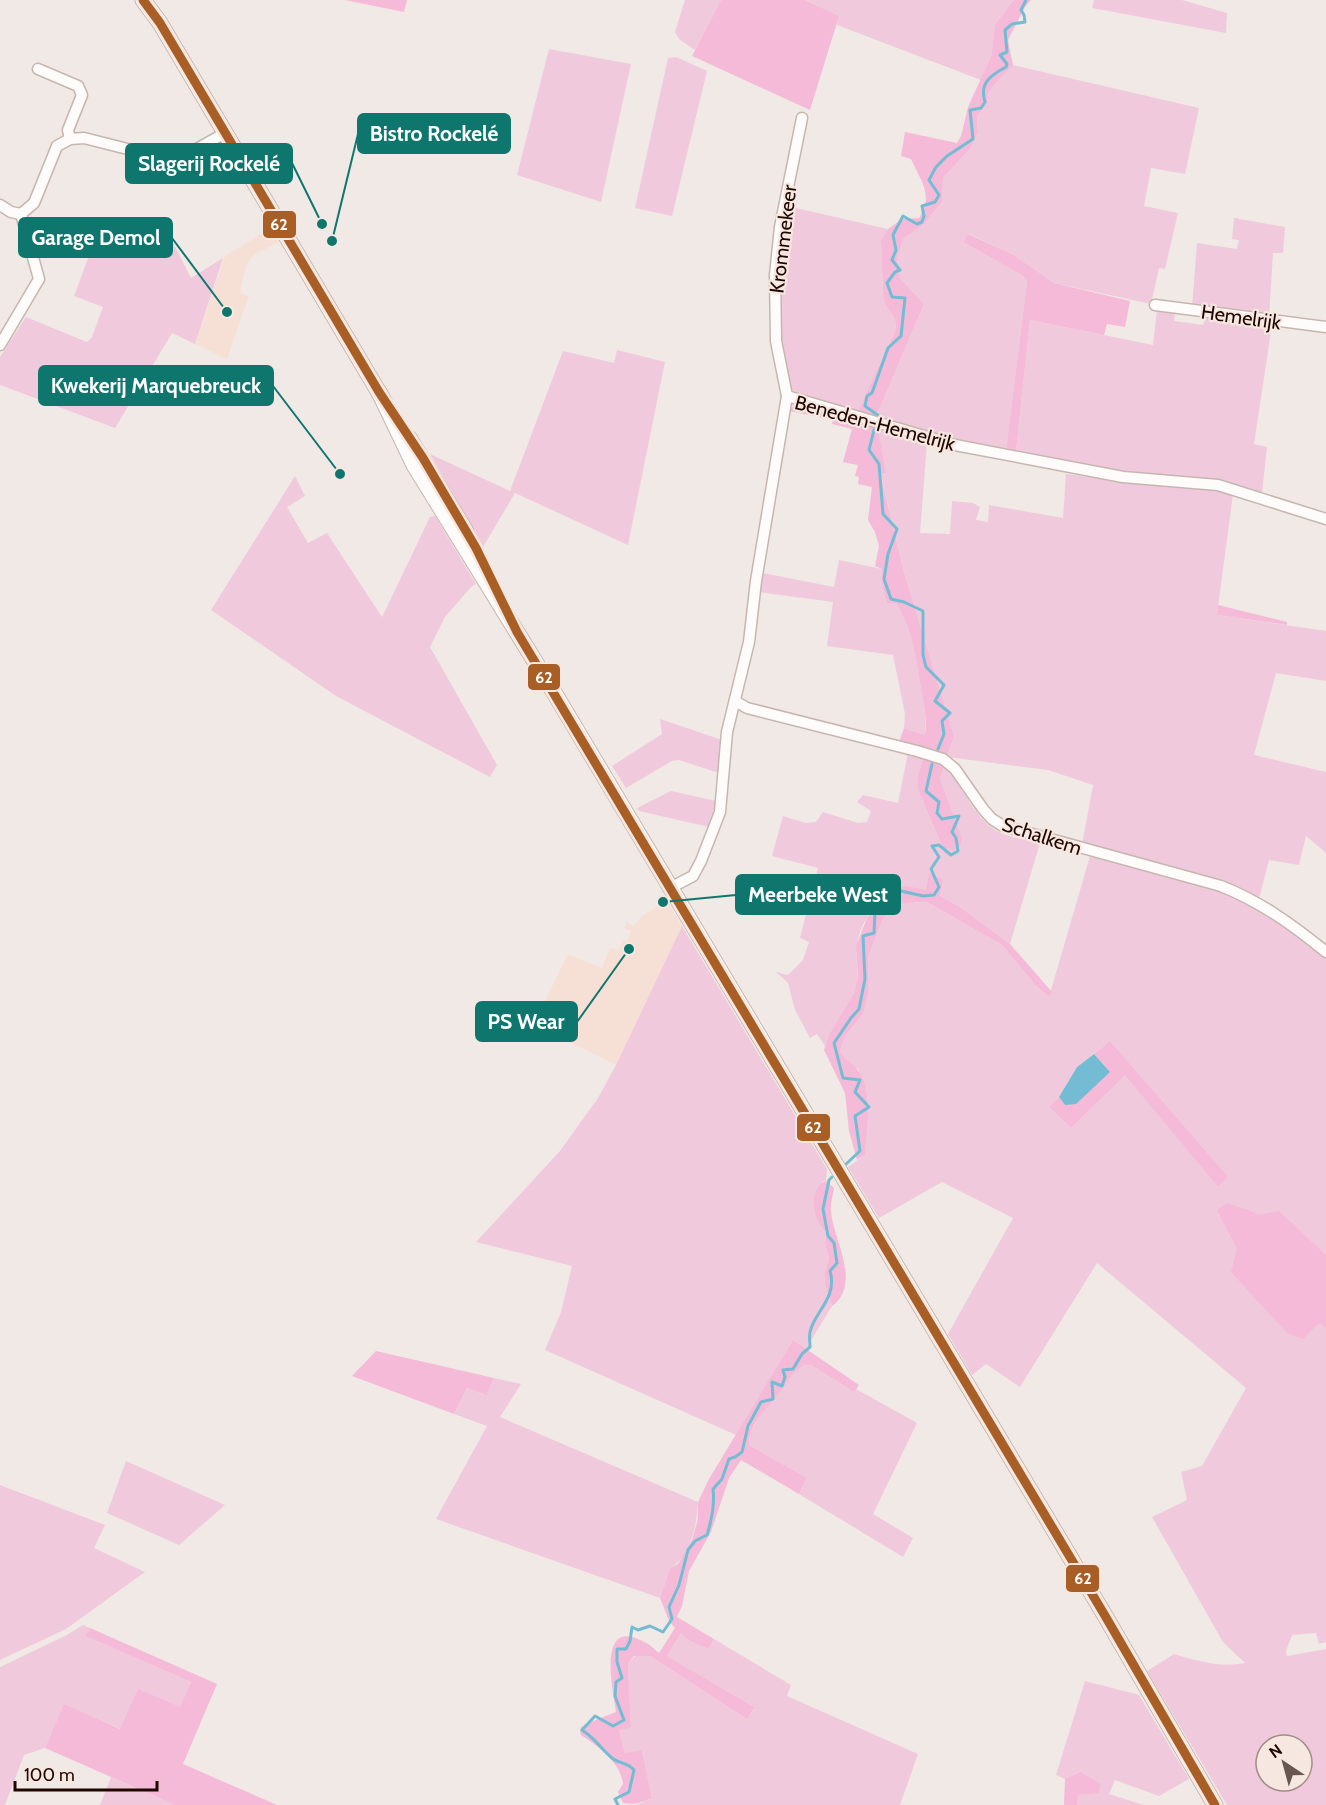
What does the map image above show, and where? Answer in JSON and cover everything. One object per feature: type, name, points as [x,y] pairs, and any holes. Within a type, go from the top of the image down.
[{"type":"main road","points":[[143,0],[160,22],[379,392],[414,465],[517,632],[1104,1614],[1215,1805]]},
{"type":"main road","points":[[152,0],[160,22]]},
{"type":"street","points":[[38,69],[78,86],[82,94],[68,130],[70,139]]},
{"type":"street","name":"Krommekeer","points":[[787,396],[776,341],[775,275],[780,227],[802,118]]},
{"type":"street","points":[[21,214],[34,203],[57,146],[70,139],[84,138],[171,160],[179,159],[225,133]]},
{"type":"street","points":[[0,205],[11,212],[21,214]]},
{"type":"street","points":[[0,345],[39,279],[21,214]]},
{"type":"street","name":"Hemelrijk","points":[[1155,305],[1326,327]]},
{"type":"street","name":"Beneden-Hemelrijk","points":[[670,888],[693,876],[720,812],[726,732],[749,642],[787,396],[956,446],[1123,477],[1218,485],[1326,519]]},
{"type":"street","name":"Schalkem","points":[[735,702],[747,708],[944,759],[955,769],[983,809],[1003,826],[1221,886],[1242,894],[1288,922],[1326,952]]},
{"type":"shaded area","points":[[345,0],[407,0],[404,12]]},
{"type":"shaded area","points":[[685,0],[721,0],[695,50],[679,39],[675,32]]},
{"type":"shaded area","points":[[721,0],[805,0],[839,16],[810,110],[692,56]]},
{"type":"shaded area","points":[[805,0],[1014,0],[981,80],[837,25],[838,16]]},
{"type":"shaded area","points":[[1014,0],[1031,0],[1008,40],[1013,65],[988,94],[987,104],[977,117],[978,133],[970,149],[943,178],[942,202],[922,226],[904,238],[899,252],[897,263],[900,278],[924,304],[876,417],[858,411],[896,329],[895,319],[885,304],[883,295],[881,240],[888,229],[902,219],[919,218],[925,202],[926,195],[922,181],[911,159],[901,156],[905,132],[957,143],[968,107],[992,54],[995,25]]},
{"type":"shaded area","points":[[1094,0],[1182,0],[1227,13],[1226,33],[1092,8]]},
{"type":"shaded area","points":[[549,49],[631,64],[601,202],[517,175]]},
{"type":"shaded area","points":[[676,57],[707,71],[672,216],[635,208],[668,58]]},
{"type":"shaded area","points":[[1013,65],[1199,108],[1185,174],[1151,168],[1144,206],[1178,213],[1165,269],[1159,268],[1151,304],[1054,283],[1014,255],[969,234],[963,242],[1023,276],[1027,281],[1006,451],[961,442],[876,417],[924,304],[900,278],[897,263],[904,238],[922,226],[942,202],[943,178],[970,149],[978,133],[977,117],[987,104],[988,94]]},
{"type":"shaded area","points":[[787,206],[888,229],[881,240],[883,295],[885,304],[895,319],[896,329],[858,411],[812,399],[790,389],[780,349],[779,258]]},
{"type":"shaded area","points":[[1234,218],[1285,227],[1283,253],[1273,253],[1269,318],[1192,307],[1197,243],[1237,249],[1239,240],[1232,239]]},
{"type":"shaded area","points":[[91,220],[158,235],[168,233],[191,278],[223,258],[195,344],[172,333],[115,428],[0,385],[0,357],[26,317],[87,342],[92,337],[103,307],[74,296],[92,248],[85,246]]},
{"type":"shaded area","points":[[271,228],[279,242],[255,254],[246,265],[240,293],[249,296],[227,359],[195,344],[225,256]]},
{"type":"shaded area","points":[[968,234],[1014,255],[1054,283],[1130,301],[1125,327],[1107,324],[1104,335],[1030,320],[1016,451],[1006,451],[1027,281],[1023,276],[963,242]]},
{"type":"shaded area","points":[[1157,309],[1175,313],[1174,321],[1203,325],[1206,316],[1272,325],[1254,444],[1267,447],[1262,493],[1112,471],[1016,451],[1030,320],[1153,345]]},
{"type":"shaded area","points":[[617,350],[665,362],[628,545],[515,493],[483,547],[430,454],[510,491],[563,351],[614,363]]},
{"type":"shaded area","points":[[800,403],[878,429],[886,473],[880,473],[904,572],[954,736],[947,757],[899,742],[904,728],[925,735],[925,712],[909,629],[896,603],[887,603],[882,582],[882,569],[875,566],[879,546],[868,520],[872,487],[858,484],[859,477],[855,476],[858,465],[843,462],[852,429],[832,424],[833,420],[790,411],[794,404]]},
{"type":"shaded area","points":[[878,429],[927,443],[920,533],[950,534],[952,501],[973,503],[980,507],[976,520],[988,522],[989,505],[1063,518],[1066,474],[1126,482],[1212,489],[1233,494],[1217,615],[1326,631],[1326,681],[1276,673],[1254,755],[1326,772],[1326,853],[1306,836],[1299,865],[1269,860],[1257,900],[1082,845],[1093,785],[1048,770],[947,757],[954,736],[904,572],[880,472],[885,473]]},
{"type":"shaded area","points":[[295,476],[305,496],[287,507],[308,543],[327,533],[382,617],[430,517],[435,516],[476,584],[445,617],[430,647],[497,765],[490,777],[336,696],[211,610]]},
{"type":"shaded area","points":[[839,560],[882,569],[882,582],[904,614],[914,644],[926,704],[925,735],[904,728],[905,714],[893,655],[827,646],[833,602],[759,592],[763,573],[834,587]]},
{"type":"shaded area","points":[[1218,605],[1287,622],[1287,625],[1217,615]]},
{"type":"shaded area","points":[[660,719],[722,740],[719,773],[679,760],[672,761],[626,788],[612,766],[662,734]]},
{"type":"shaded area","points":[[908,752],[924,756],[918,775],[918,790],[943,848],[957,827],[940,779],[944,766],[984,821],[1003,834],[1040,843],[1010,944],[960,907],[939,895],[929,874],[926,891],[893,889],[874,907],[864,922],[858,938],[858,982],[855,993],[825,1046],[817,1034],[810,1038],[795,1010],[788,983],[776,972],[788,975],[803,960],[809,942],[800,938],[818,868],[772,856],[783,816],[806,823],[816,822],[823,812],[858,823],[867,822],[871,811],[857,802],[863,795],[898,803]]},
{"type":"shaded area","points":[[924,756],[944,766],[940,779],[962,839],[960,845],[954,850],[943,848],[918,790],[918,775]]},
{"type":"shaded area","points":[[671,791],[716,801],[709,827],[639,811],[637,808]]},
{"type":"shaded area","points":[[1090,856],[1221,890],[1289,929],[1326,959],[1326,1642],[1319,1644],[1316,1633],[1292,1635],[1286,1651],[1287,1656],[1326,1649],[1326,1805],[1227,1805],[1147,1671],[1174,1654],[1218,1664],[1245,1663],[1223,1642],[1152,1517],[1187,1500],[1181,1472],[1202,1466],[1246,1388],[1097,1263],[1020,1387],[986,1364],[972,1375],[948,1334],[1013,1218],[942,1182],[879,1218],[848,1167],[865,1155],[859,1070],[845,1061],[840,1051],[845,1036],[863,1014],[868,957],[882,921],[893,907],[905,903],[927,902],[1002,945],[1036,986],[1049,997]],"holes":[[[1110,1041],[1227,1177],[1218,1187],[1125,1074],[1071,1128],[1049,1107],[1059,1097],[1077,1067]]]},
{"type":"shaded area","points":[[929,873],[943,880],[939,895],[960,907],[1010,944],[1052,992],[1049,997],[1036,986],[1002,945],[927,902],[905,903],[893,907],[882,921],[868,957],[868,993],[863,1014],[845,1036],[840,1051],[857,1069],[866,1090],[868,1112],[865,1155],[857,1160],[849,1131],[845,1093],[824,1050],[829,1035],[855,992],[858,975],[856,946],[867,918],[892,889],[906,886],[926,890]]},
{"type":"shaded area","points":[[667,901],[682,926],[616,1065],[534,1024],[568,954],[602,968],[610,948],[619,950],[623,940],[627,942],[631,931],[624,928],[626,922],[634,926],[642,916]]},
{"type":"shaded area","points":[[682,926],[827,1169],[826,1181],[822,1182],[818,1221],[826,1232],[825,1243],[829,1259],[825,1271],[825,1285],[832,1306],[806,1349],[793,1340],[736,1435],[545,1350],[561,1312],[572,1266],[476,1242],[560,1151],[598,1098]]},
{"type":"shaded area","points":[[1110,1041],[1228,1177],[1218,1187],[1125,1075],[1071,1128],[1049,1107],[1059,1097],[1065,1105],[1110,1072],[1094,1054]]},
{"type":"shaded area","points":[[826,1181],[834,1188],[831,1212],[846,1274],[841,1297],[832,1306],[825,1285],[825,1271],[829,1259],[825,1243],[826,1232],[817,1220],[814,1209],[814,1198],[818,1187]]},
{"type":"shaded area","points":[[1227,1203],[1258,1215],[1279,1211],[1326,1255],[1326,1328],[1319,1323],[1303,1339],[1287,1333],[1231,1272],[1237,1249],[1217,1210]]},
{"type":"shaded area","points":[[793,1340],[859,1385],[854,1392],[811,1365],[804,1365],[792,1375],[758,1419],[749,1445],[807,1478],[799,1494],[741,1460],[729,1478],[711,1532],[689,1571],[682,1606],[677,1617],[714,1639],[708,1649],[687,1639],[681,1633],[667,1656],[755,1708],[747,1719],[650,1656],[634,1656],[628,1663],[631,1727],[619,1731],[625,1753],[642,1750],[652,1798],[638,1803],[623,1803],[618,1792],[623,1784],[618,1769],[601,1750],[581,1735],[581,1727],[616,1712],[611,1659],[613,1647],[619,1639],[629,1636],[650,1645],[659,1653],[675,1628],[669,1621],[660,1598],[670,1568],[678,1564],[692,1540],[698,1519],[698,1502],[709,1479]]},
{"type":"shaded area","points":[[376,1351],[494,1378],[486,1395],[467,1388],[454,1414],[352,1376]]},
{"type":"shaded area","points":[[804,1365],[811,1365],[854,1392],[856,1389],[917,1423],[873,1514],[913,1538],[903,1557],[799,1494],[807,1478],[749,1445],[750,1433],[762,1412],[796,1370]]},
{"type":"shaded area","points":[[494,1378],[521,1384],[500,1417],[698,1502],[696,1520],[688,1548],[677,1563],[670,1568],[660,1598],[436,1519],[487,1426],[454,1414],[467,1388],[485,1395]]},
{"type":"shaded area","points":[[126,1461],[225,1505],[179,1545],[107,1513]]},
{"type":"shaded area","points":[[0,1485],[105,1525],[94,1548],[145,1572],[66,1629],[0,1660]]},
{"type":"shaded area","points":[[83,1625],[90,1628],[87,1636],[191,1682],[180,1708],[121,1729],[64,1705],[45,1748],[24,1755],[5,1805],[0,1805],[0,1667]]},
{"type":"shaded area","points":[[90,1628],[217,1684],[183,1764],[277,1805],[175,1805],[45,1748],[64,1704],[120,1729],[138,1689],[180,1707],[191,1682],[86,1636]]},
{"type":"shaded area","points":[[681,1633],[707,1649],[714,1639],[791,1685],[787,1696],[918,1754],[900,1805],[637,1805],[652,1798],[642,1750],[625,1754],[619,1731],[631,1726],[628,1663],[635,1656],[650,1656],[747,1719],[755,1709],[667,1656]]},
{"type":"shaded area","points":[[1085,1681],[1139,1695],[1189,1779],[1159,1796],[1115,1780],[1109,1794],[1144,1805],[1077,1805],[1080,1772],[1065,1779],[1056,1775]]},
{"type":"shaded area","points":[[1080,1772],[1101,1784],[1098,1793],[1078,1795],[1077,1805],[1064,1805],[1065,1779]]},
{"type":"shaded area","points":[[111,1777],[175,1805],[100,1805]]},
{"type":"water","points":[[1094,1054],[1110,1072],[1076,1104],[1065,1105],[1059,1097],[1077,1067]]},
{"type":"waterway","points":[[879,416],[865,406],[867,396],[872,393],[888,348],[901,336],[905,298],[892,297],[887,283],[895,272],[900,270],[892,260],[896,250],[893,235],[903,216],[917,224],[922,222],[924,216],[922,206],[935,202],[939,195],[929,180],[936,167],[947,156],[973,139],[970,110],[981,108],[985,102],[984,90],[988,80],[1006,67],[1007,64],[1000,55],[1007,52],[1005,30],[1012,24],[1025,22],[1021,10],[1026,0]]},
{"type":"waterway","points":[[874,430],[869,450],[879,464],[883,514],[897,529],[888,554],[884,579],[891,599],[923,611],[923,655],[926,667],[944,685],[935,701],[950,713],[942,721],[944,734],[938,749]]},
{"type":"waterway","points":[[845,1165],[860,1151],[855,1116],[869,1107],[855,1092],[860,1080],[843,1078],[834,1043],[859,1009],[865,979],[863,936],[874,933],[875,912],[901,891],[923,896],[934,895],[939,887],[931,869],[939,857],[932,846],[939,845],[951,855],[958,851],[956,838],[952,832],[959,816],[942,819],[937,813],[939,802],[926,791],[932,764]]},
{"type":"waterway","points":[[618,1805],[615,1799],[629,1792],[634,1770],[612,1758],[582,1730],[595,1716],[613,1726],[624,1720],[615,1696],[616,1682],[622,1678],[617,1662],[617,1649],[626,1649],[632,1627],[638,1630],[650,1626],[663,1632],[672,1619],[669,1607],[679,1585],[688,1550],[695,1541],[707,1535],[713,1512],[713,1489],[722,1479],[729,1459],[742,1452],[748,1426],[761,1402],[773,1399],[772,1382],[782,1386],[785,1377],[783,1370],[793,1369],[802,1354],[810,1347],[812,1325],[828,1297],[832,1281],[830,1271],[837,1263],[834,1243],[828,1236],[823,1209],[829,1180],[832,1177]]},
{"type":"transit line","name":"62","points":[[143,0],[160,23],[379,392],[423,458],[476,548],[517,632],[1104,1614],[1215,1805]]},
{"type":"place","name":"Slagerij Rockelé","points":[[322,224]]},
{"type":"place","name":"Bistro Rockelé","points":[[332,241]]},
{"type":"place","name":"Garage Demol","points":[[227,312]]},
{"type":"place","name":"Kwekerij Marquebreuck","points":[[340,474]]},
{"type":"place","name":"Meerbeke West","points":[[663,902]]},
{"type":"place","name":"PS Wear","points":[[629,949]]}]
